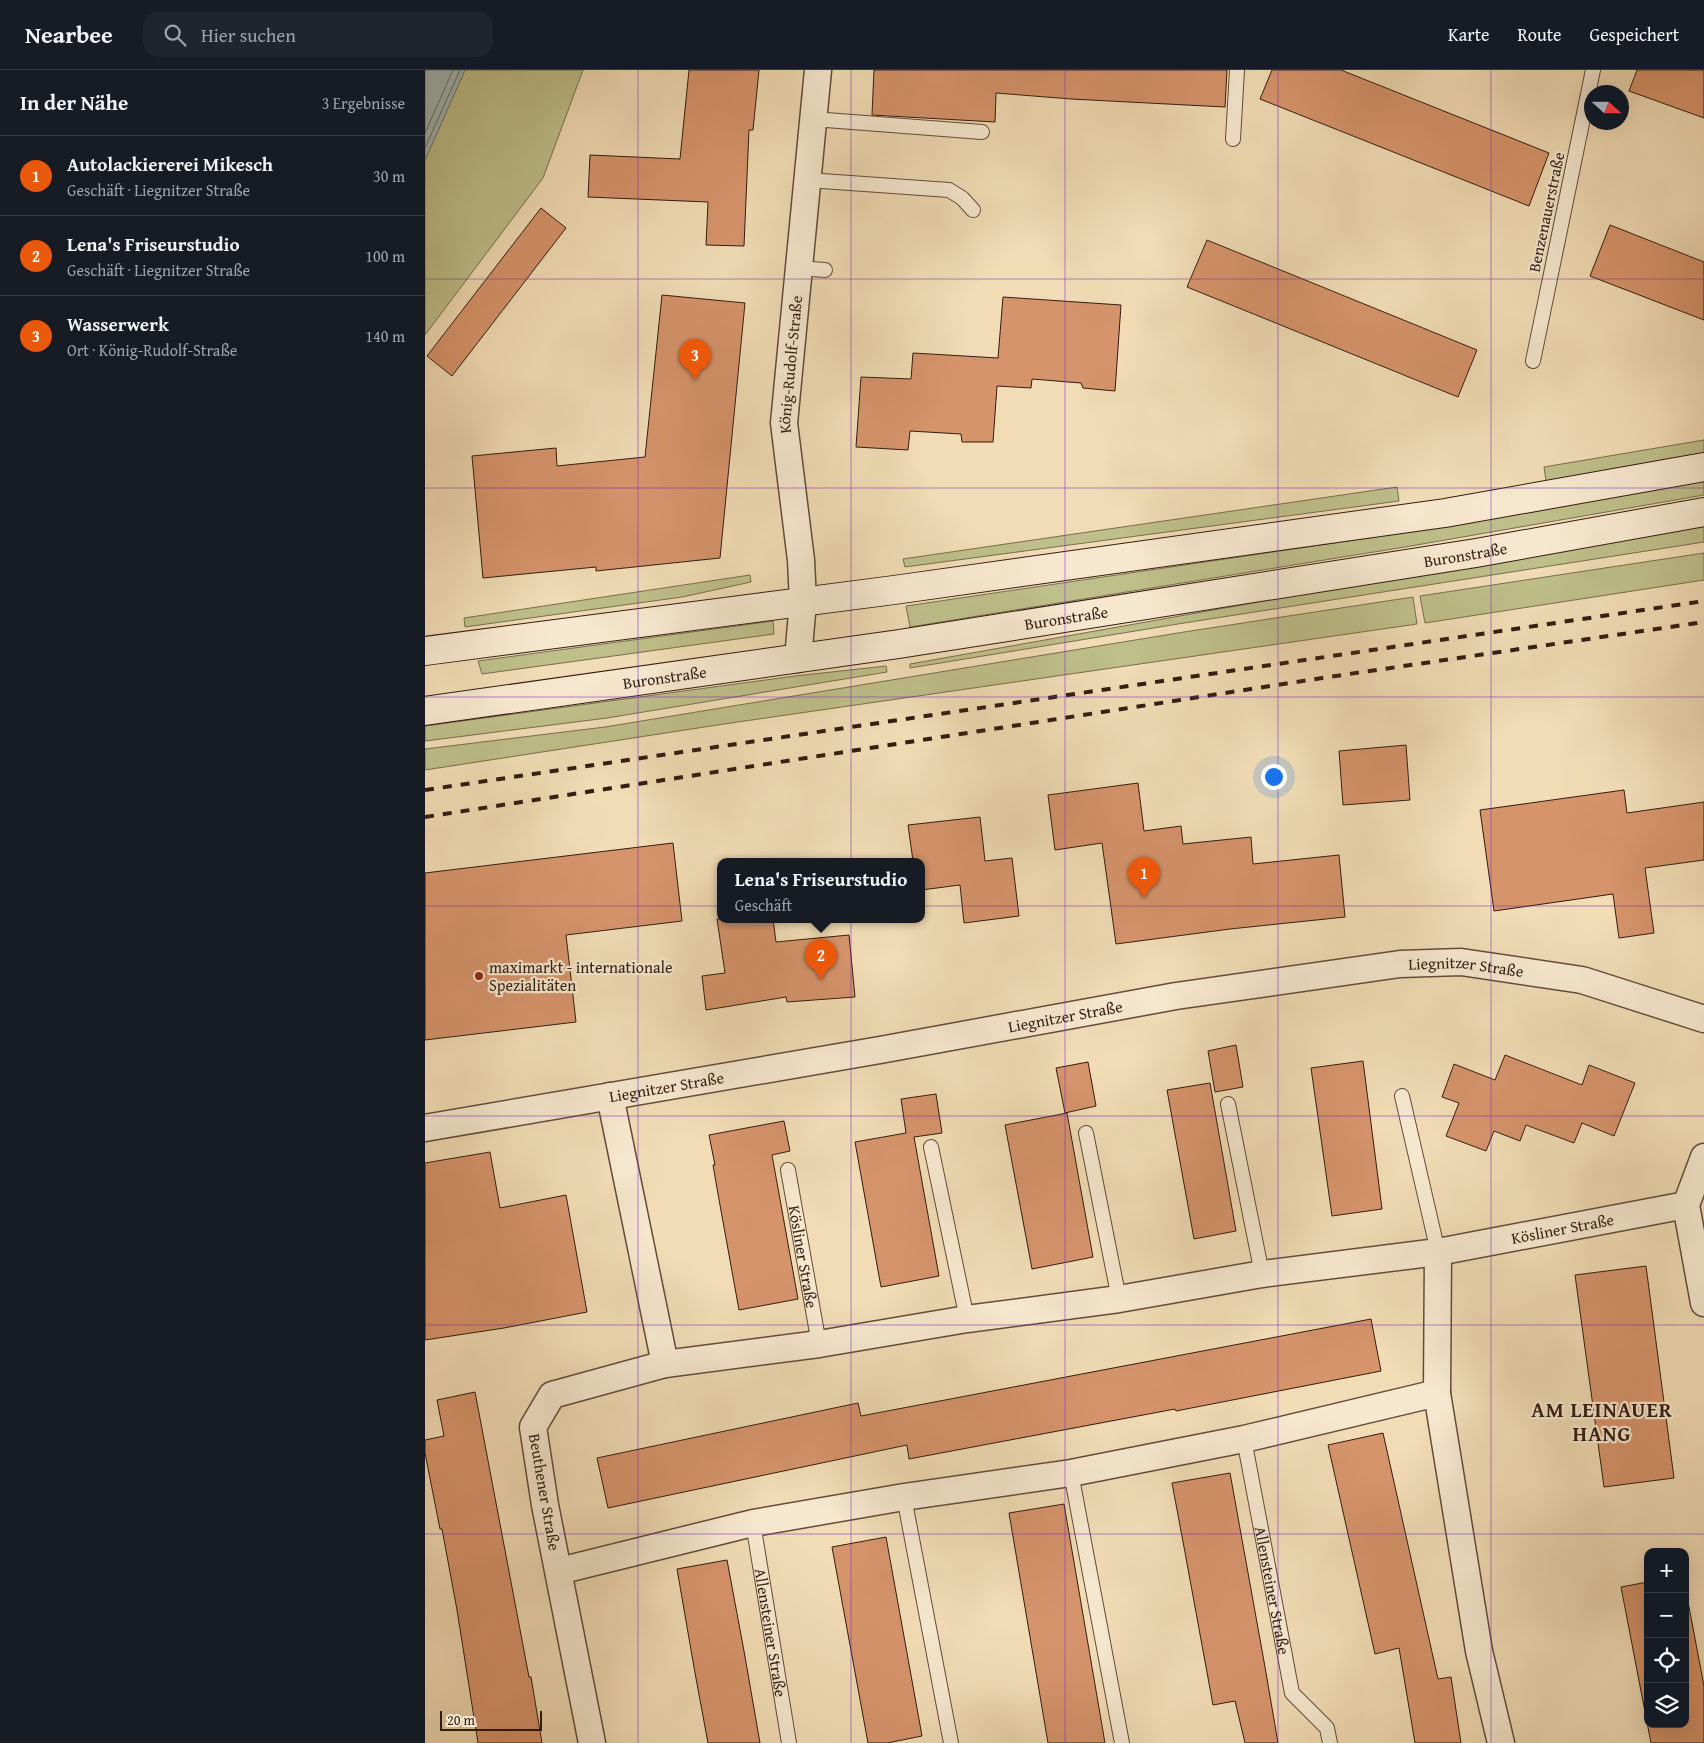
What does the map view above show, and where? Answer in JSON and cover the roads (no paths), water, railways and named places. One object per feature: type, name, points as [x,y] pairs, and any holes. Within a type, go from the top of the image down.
[{"type":"street","name":"König-Rudolf-Straße","points":[[798,659],[803,602],[801,560],[784,423],[818,70]]},
{"type":"street","points":[[425,651],[803,602],[1445,513],[1704,467]]},
{"type":"street","name":"Buronstraße","points":[[425,711],[798,659],[1476,552],[1704,512]]},
{"type":"street","name":"Liegnitzer Straße","points":[[425,1128],[880,1050],[1176,996],[1400,964],[1461,962],[1582,980],[1704,1019]]},
{"type":"street","points":[[610,1096],[665,1364]]},
{"type":"street","points":[[1704,1157],[1686,1205],[1704,1304]]},
{"type":"street","name":"Kösliner Straße","points":[[665,1364],[819,1344],[967,1319],[1119,1299],[1262,1274],[1439,1252],[1686,1205]]},
{"type":"street","points":[[1439,1252],[1437,1393],[1479,1650],[1501,1743]]},
{"type":"street","name":"Beuthener Straße","points":[[592,1743],[545,1505],[533,1427],[552,1395],[665,1364]]},
{"type":"street","points":[[559,1571],[753,1523],[904,1497],[1071,1473],[1244,1439],[1437,1393]]},
{"type":"lane","points":[[1233,139],[1237,70]]},
{"type":"lane","name":"Benzenauerstraße","points":[[1533,361],[1593,70]]},
{"type":"lane","points":[[813,119],[982,132]]},
{"type":"lane","points":[[808,180],[949,190],[962,198],[973,210]]},
{"type":"lane","points":[[798,268],[825,270]]},
{"type":"lane","points":[[1402,1096],[1439,1252]]},
{"type":"lane","points":[[1228,1104],[1262,1274]]},
{"type":"lane","points":[[1086,1133],[1119,1299]]},
{"type":"lane","points":[[931,1147],[967,1319]]},
{"type":"lane","name":"Kösliner Straße","points":[[788,1170],[819,1344]]},
{"type":"lane","name":"Allensteiner Straße","points":[[1244,1439],[1292,1693],[1327,1728],[1330,1743]]},
{"type":"lane","points":[[1071,1473],[1122,1743]]},
{"type":"lane","points":[[904,1497],[951,1743]]},
{"type":"lane","name":"Allensteiner Straße","points":[[753,1523],[789,1743]]},
{"type":"water","points":[[425,70],[465,70],[425,160]]},
{"type":"railway","points":[[425,790],[1704,601]]},
{"type":"railway","points":[[425,817],[1322,678],[1704,622]]},
{"type":"place","name":"Wasserwerk","points":[[695,380]]},
{"type":"place","name":"Autolackiererei Mikesch","points":[[1144,898]]},
{"type":"place","name":"maximarkt - internationale Spezialitäten","points":[[479,976]]},
{"type":"place","name":"Lena's Friseurstudio","points":[[821,980]]},
{"type":"district","name":"AM LEINAUER HANG","points":[[1602,1421]]}]
